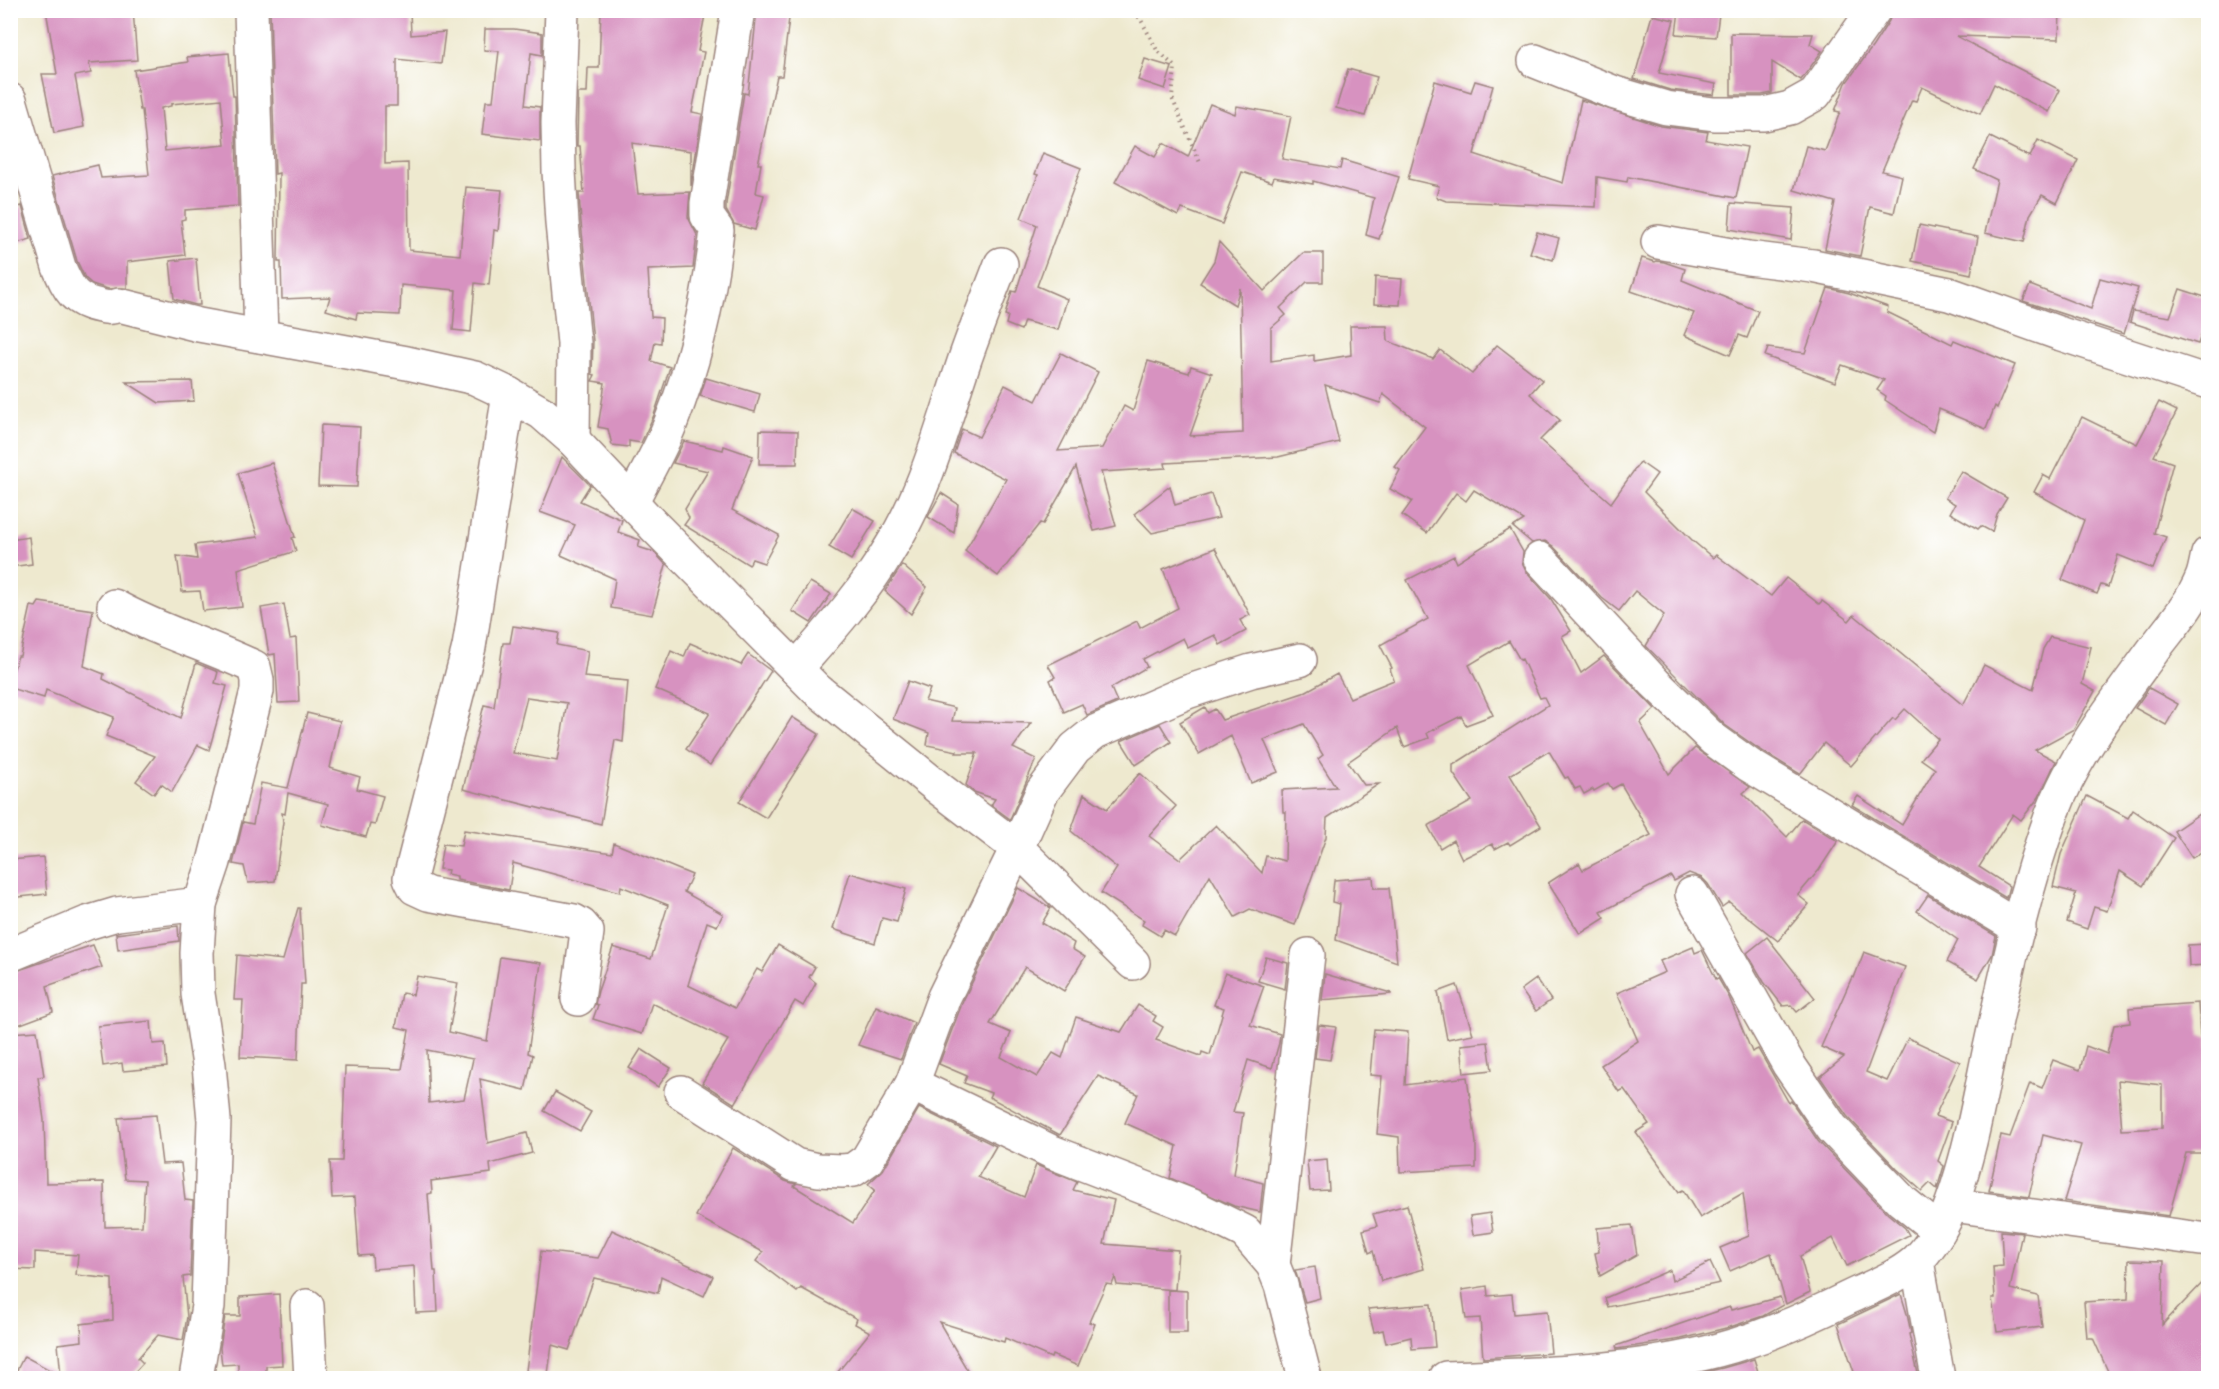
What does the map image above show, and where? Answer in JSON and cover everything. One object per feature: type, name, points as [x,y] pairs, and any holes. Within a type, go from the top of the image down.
[{"type":"street","points":[[251,10],[261,336]]},
{"type":"street","points":[[562,10],[558,123],[559,171],[574,343],[573,440]]},
{"type":"street","points":[[632,501],[671,424],[700,329],[717,230],[708,216],[706,203],[738,10]]},
{"type":"street","points":[[1535,61],[1615,93],[1666,108],[1714,114],[1764,114],[1790,108],[1815,94],[1874,10]]},
{"type":"street","points":[[10,100],[59,267],[67,286],[77,299],[95,305],[112,308],[119,305],[199,325],[407,363],[475,378],[542,413],[573,440],[654,526],[816,689],[1017,848],[1133,963]]},
{"type":"street","points":[[1658,242],[1748,258],[1813,266],[1949,294],[2061,334],[2208,382]]},
{"type":"street","points":[[796,669],[853,603],[891,549],[939,441],[966,358],[1001,264]]},
{"type":"street","points":[[509,394],[469,647],[410,878],[415,888],[428,894],[574,921],[581,925],[587,932],[578,999]]},
{"type":"street","points":[[1446,1378],[1559,1376],[1659,1362],[1718,1350],[1812,1316],[1889,1279],[1917,1261],[1945,1218],[1971,1135],[2033,871],[2053,811],[2109,710],[2190,600],[2202,578],[2208,554]]},
{"type":"street","points":[[1540,559],[1655,683],[1713,739],[1758,770],[2019,928]]},
{"type":"street","points":[[114,606],[142,621],[216,649],[254,667],[257,680],[214,862],[200,904],[197,953],[198,994],[209,1065],[214,1120],[208,1306],[196,1378]]},
{"type":"street","points":[[681,1092],[795,1165],[818,1170],[853,1170],[867,1160],[912,1084],[944,997],[1042,792],[1075,748],[1095,732],[1187,692],[1251,671],[1300,660]]},
{"type":"street","points":[[1692,894],[1789,1065],[1832,1128],[1902,1201],[1945,1218],[2208,1240]]},
{"type":"street","points":[[10,954],[87,923],[117,914],[200,904]]},
{"type":"street","points":[[1273,1265],[1308,955]]},
{"type":"street","points":[[912,1084],[1052,1152],[1194,1207],[1245,1232],[1273,1265],[1281,1285],[1305,1378]]},
{"type":"street","points":[[1917,1261],[1938,1378]]},
{"type":"street","points":[[307,1306],[311,1378]]},
{"type":"path","points":[[1128,10],[1140,18],[1157,50],[1175,67],[1172,98],[1201,165]]},
{"type":"building","points":[[46,10],[133,10],[137,60],[89,63],[91,73],[75,76],[84,127],[54,133],[42,74],[57,74]]},
{"type":"building","points":[[270,10],[410,10],[411,35],[445,32],[441,64],[397,59],[397,106],[385,106],[385,164],[408,163],[409,250],[460,255],[466,187],[502,190],[498,231],[494,230],[489,285],[475,283],[471,332],[453,330],[456,290],[401,285],[400,315],[357,313],[356,319],[326,310],[330,297],[282,299],[281,262],[278,262],[279,173],[275,174]]},
{"type":"building","points":[[601,10],[706,10],[698,51],[704,52],[692,112],[702,114],[691,186],[691,151],[632,143],[638,194],[690,192],[688,217],[697,235],[693,268],[648,270],[651,317],[662,318],[661,343],[655,342],[651,361],[670,367],[654,415],[641,443],[629,441],[629,447],[612,445],[608,429],[598,427],[605,383],[592,381],[595,375],[592,374],[593,341],[579,193],[584,193],[580,146],[577,146],[578,93],[587,93],[588,68],[599,68]]},
{"type":"building","points":[[757,10],[790,10],[782,76],[777,76],[758,164],[761,164],[756,193],[764,195],[755,230],[734,224],[726,210],[726,204],[744,93],[748,94]]},
{"type":"building","points":[[1893,10],[2060,10],[2059,39],[1956,36],[2060,90],[2049,112],[1994,84],[1980,114],[1922,87],[1916,101],[1912,100],[1882,171],[1902,176],[1894,213],[1870,207],[1860,256],[1825,249],[1835,202],[1794,190],[1806,146],[1825,151],[1840,112],[1835,111],[1846,83],[1873,46],[1889,21]]},
{"type":"building","points":[[1679,11],[1719,14],[1716,37],[1676,34]]},
{"type":"building","points":[[1652,15],[1674,20],[1659,73],[1716,84],[1714,95],[1670,90],[1634,79]]},
{"type":"building","points":[[485,29],[514,29],[542,33],[542,55],[531,53],[525,105],[540,107],[540,141],[482,134],[486,101],[493,101],[499,51],[484,50]]},
{"type":"building","points":[[1731,33],[1813,34],[1810,44],[1822,51],[1801,80],[1772,62],[1772,93],[1731,95]]},
{"type":"building","points":[[229,53],[233,96],[235,96],[238,206],[185,210],[185,219],[181,220],[185,255],[127,262],[127,288],[108,289],[92,284],[85,278],[77,261],[52,176],[98,165],[101,178],[149,175],[142,110],[140,110],[134,70],[188,62],[187,57]],"holes":[[[221,99],[225,145],[165,151],[161,108],[171,106],[171,104]]]},
{"type":"building","points":[[1145,59],[1172,67],[1165,89],[1138,80]]},
{"type":"building","points":[[1348,69],[1377,77],[1365,116],[1336,108]]},
{"type":"building","points":[[1435,81],[1471,92],[1475,81],[1493,86],[1474,154],[1563,183],[1581,100],[1661,126],[1708,132],[1706,140],[1747,147],[1736,198],[1628,177],[1627,182],[1597,177],[1596,207],[1446,201],[1436,197],[1439,186],[1408,179]]},
{"type":"building","points":[[1210,104],[1235,114],[1237,106],[1291,116],[1282,159],[1340,169],[1342,160],[1399,177],[1379,239],[1366,235],[1374,198],[1313,181],[1313,184],[1274,177],[1272,182],[1242,172],[1222,224],[1182,209],[1178,216],[1115,182],[1135,146],[1155,157],[1163,143],[1188,157]]},
{"type":"building","points":[[1990,137],[2030,157],[2038,140],[2078,160],[2057,203],[2042,195],[2030,215],[2024,242],[1985,233],[1997,180],[1974,169]]},
{"type":"building","points":[[1043,153],[1081,168],[1037,286],[1067,299],[1058,330],[1024,321],[1021,330],[1006,324],[1008,316],[1005,315],[1012,291],[1016,292],[1037,225],[1021,218],[1038,175],[1035,174]]},
{"type":"building","points":[[1731,203],[1794,208],[1791,240],[1729,229]]},
{"type":"building","points":[[22,206],[31,239],[10,245],[10,209]]},
{"type":"building","points":[[1919,225],[1978,237],[1971,274],[1912,261]]},
{"type":"building","points":[[1537,232],[1559,238],[1553,260],[1530,253]]},
{"type":"building","points":[[1219,242],[1264,291],[1303,253],[1323,253],[1323,282],[1307,282],[1280,308],[1286,315],[1271,328],[1271,361],[1314,355],[1314,361],[1351,355],[1350,326],[1387,326],[1388,341],[1433,359],[1440,350],[1472,374],[1497,345],[1542,380],[1530,394],[1560,420],[1540,440],[1611,503],[1640,462],[1657,474],[1644,492],[1713,558],[1716,555],[1771,596],[1786,578],[1819,604],[1822,601],[1849,621],[1854,615],[1963,705],[1984,665],[2033,690],[2043,649],[2050,637],[2091,647],[2082,684],[2095,691],[2074,729],[2035,750],[2056,761],[2039,797],[2021,820],[2013,814],[1979,867],[2009,886],[2006,898],[1852,805],[1858,796],[1902,825],[1935,769],[1921,759],[1938,739],[1905,709],[1895,720],[1893,718],[1851,766],[1824,743],[1800,774],[1725,725],[1646,646],[1664,615],[1635,591],[1619,611],[1602,598],[1553,546],[1545,541],[1532,543],[1513,527],[1524,520],[1474,490],[1466,501],[1456,493],[1427,533],[1402,515],[1412,501],[1390,489],[1400,470],[1395,467],[1425,427],[1383,394],[1380,403],[1325,385],[1339,442],[1278,457],[1165,463],[1166,468],[1101,472],[1116,526],[1094,531],[1076,467],[1043,524],[1040,523],[998,576],[965,551],[1006,479],[954,453],[962,429],[979,437],[1005,385],[1036,401],[1061,353],[1098,372],[1058,451],[1102,448],[1124,406],[1133,411],[1148,361],[1189,373],[1191,366],[1212,373],[1190,436],[1243,433],[1240,288],[1235,305],[1200,283],[1214,261]]},
{"type":"building","points":[[196,258],[200,305],[174,299],[170,261]]},
{"type":"building","points":[[1642,258],[1685,269],[1682,280],[1758,311],[1747,338],[1739,335],[1730,355],[1684,335],[1694,313],[1631,291]]},
{"type":"building","points":[[1375,277],[1402,279],[1400,305],[1374,304]]},
{"type":"building","points":[[2100,278],[2138,288],[2124,334],[2023,301],[2030,285],[2091,309]]},
{"type":"building","points":[[1828,288],[1888,307],[1887,312],[1952,344],[1954,340],[2015,365],[1986,429],[1939,409],[1933,432],[1885,400],[1886,396],[1877,390],[1884,380],[1842,365],[1835,382],[1765,356],[1768,348],[1805,353]]},
{"type":"building","points":[[2180,289],[2208,298],[2208,325],[2205,324],[2198,344],[2130,322],[2133,311],[2170,317]]},
{"type":"building","points":[[706,378],[760,394],[755,412],[700,396]]},
{"type":"building","points":[[192,381],[194,401],[159,403],[126,382]]},
{"type":"building","points":[[2159,402],[2177,411],[2154,456],[2173,463],[2154,533],[2166,537],[2153,569],[2118,555],[2108,587],[2101,585],[2097,594],[2062,580],[2084,520],[2034,492],[2043,475],[2050,479],[2082,417],[2137,444]]},
{"type":"building","points":[[321,425],[360,427],[357,487],[318,486]]},
{"type":"building","points":[[760,430],[798,431],[797,464],[759,464]]},
{"type":"building","points":[[684,441],[723,450],[724,446],[753,456],[732,510],[779,535],[764,563],[752,559],[749,565],[684,525],[689,518],[685,509],[708,471],[673,463]]},
{"type":"building","points":[[562,457],[590,485],[580,501],[622,520],[618,532],[640,540],[638,547],[654,552],[666,565],[652,615],[611,608],[615,579],[561,555],[575,525],[540,512]]},
{"type":"building","points":[[272,463],[295,537],[292,538],[296,551],[238,569],[242,607],[203,611],[200,591],[182,592],[177,556],[197,559],[195,545],[258,537],[238,473]]},
{"type":"building","points":[[1961,471],[2007,498],[1997,514],[1992,532],[1981,526],[1978,529],[1950,513],[1955,504],[1945,498]]},
{"type":"building","points":[[1170,486],[1175,505],[1211,494],[1219,518],[1152,533],[1134,514]]},
{"type":"building","points":[[941,493],[958,504],[954,533],[928,517]]},
{"type":"building","points":[[852,508],[875,521],[851,560],[829,547]]},
{"type":"building","points":[[1510,529],[1523,552],[1522,563],[1526,571],[1551,599],[1571,631],[1562,636],[1581,673],[1604,656],[1655,709],[1640,723],[1669,774],[1695,748],[1750,787],[1743,793],[1787,837],[1802,819],[1838,841],[1819,870],[1798,895],[1809,904],[1778,941],[1729,902],[1722,907],[1708,884],[1702,878],[1689,873],[1674,881],[1671,876],[1601,912],[1605,918],[1580,934],[1548,883],[1579,863],[1583,870],[1651,835],[1621,784],[1612,789],[1608,783],[1584,794],[1580,787],[1575,789],[1568,777],[1565,778],[1549,751],[1510,775],[1541,826],[1510,845],[1508,842],[1495,849],[1492,844],[1462,859],[1453,840],[1440,848],[1428,826],[1472,801],[1453,773],[1453,765],[1548,705],[1544,697],[1540,698],[1522,659],[1520,660],[1509,641],[1469,665],[1493,715],[1466,725],[1461,716],[1427,733],[1429,738],[1404,747],[1397,728],[1348,762],[1364,785],[1379,784],[1327,818],[1326,837],[1295,925],[1250,909],[1235,917],[1210,875],[1175,936],[1164,930],[1160,936],[1142,925],[1144,920],[1101,893],[1117,868],[1071,831],[1084,794],[1107,809],[1140,773],[1176,806],[1149,836],[1180,859],[1216,825],[1262,873],[1266,856],[1285,861],[1286,812],[1283,812],[1282,790],[1336,787],[1318,759],[1323,755],[1304,724],[1264,740],[1278,772],[1251,783],[1231,736],[1199,754],[1180,722],[1205,707],[1208,713],[1215,709],[1222,720],[1303,693],[1337,674],[1350,698],[1394,680],[1390,669],[1392,668],[1380,645],[1428,619],[1407,580],[1454,556],[1457,563]]},
{"type":"building","points":[[29,537],[32,564],[10,567],[10,540]]},
{"type":"building","points":[[1215,548],[1250,615],[1240,620],[1246,631],[1220,645],[1215,635],[1188,648],[1183,638],[1143,659],[1147,667],[1111,688],[1117,702],[1087,715],[1082,704],[1064,712],[1050,680],[1055,677],[1048,665],[1137,621],[1140,628],[1178,608],[1163,569]]},
{"type":"building","points":[[902,565],[927,587],[911,614],[885,591]]},
{"type":"building","points":[[810,582],[831,594],[811,623],[792,611]]},
{"type":"building","points":[[39,602],[93,610],[84,666],[104,674],[103,679],[181,718],[196,663],[218,672],[215,683],[227,686],[209,750],[198,745],[172,792],[161,784],[154,794],[136,781],[155,756],[106,736],[114,717],[46,690],[44,698],[10,688],[31,606],[36,607]]},
{"type":"building","points":[[284,604],[290,639],[296,638],[299,702],[278,703],[275,654],[269,655],[261,608]]},
{"type":"building","points":[[513,626],[559,633],[557,645],[588,651],[584,677],[628,681],[623,742],[615,740],[601,824],[463,789],[484,705],[494,707],[503,643],[510,643]],"holes":[[[527,697],[567,703],[557,761],[513,753]]]},
{"type":"building","points":[[690,643],[741,665],[748,654],[771,671],[710,765],[686,749],[710,713],[655,689],[671,651],[684,657]]},
{"type":"building","points":[[908,681],[930,689],[925,701],[955,708],[952,721],[1031,723],[1013,748],[1036,759],[1010,819],[991,805],[995,799],[974,792],[966,785],[977,753],[956,753],[957,751],[927,745],[929,733],[893,719]]},
{"type":"building","points":[[2149,688],[2178,704],[2166,725],[2135,708]]},
{"type":"building","points":[[307,713],[340,721],[330,768],[360,777],[357,789],[383,796],[375,825],[370,824],[366,837],[322,825],[328,804],[288,793],[285,814],[282,813],[283,822],[275,881],[248,883],[244,866],[233,864],[243,822],[253,824],[261,783],[288,788]]},
{"type":"building","points":[[792,717],[819,734],[766,818],[739,802]]},
{"type":"building","points":[[1160,724],[1171,742],[1136,765],[1121,741]]},
{"type":"building","points":[[2087,796],[2128,818],[2133,810],[2174,838],[2143,886],[2120,871],[2107,911],[2094,907],[2087,929],[2067,922],[2076,893],[2053,887],[2061,854]]},
{"type":"building","points":[[2208,808],[2208,848],[2192,858],[2174,831]]},
{"type":"building","points":[[464,830],[612,853],[614,843],[692,875],[684,892],[723,914],[717,926],[707,922],[688,985],[735,1008],[757,969],[762,972],[778,945],[815,967],[809,977],[816,983],[803,1006],[795,1001],[735,1104],[702,1083],[728,1040],[652,1003],[642,1034],[593,1019],[598,1005],[595,1004],[598,991],[613,947],[651,959],[668,905],[621,886],[620,892],[513,863],[509,890],[457,880],[457,876],[447,874],[448,870],[439,869],[443,844],[461,846]]},
{"type":"building","points":[[43,857],[47,894],[10,898],[10,860]]},
{"type":"building","points":[[850,873],[906,889],[897,922],[882,918],[875,943],[833,929]]},
{"type":"building","points":[[1373,877],[1374,888],[1389,888],[1397,962],[1336,940],[1340,904],[1332,902],[1334,880]]},
{"type":"building","points":[[1018,888],[1051,908],[1042,923],[1074,943],[1072,949],[1085,957],[1064,991],[1025,967],[990,1024],[1011,1033],[1001,1057],[1037,1077],[1053,1053],[1062,1058],[1076,1017],[1121,1032],[1138,1005],[1156,1016],[1153,1021],[1163,1027],[1156,1040],[1201,1056],[1202,1052],[1210,1055],[1224,1008],[1214,1005],[1225,973],[1264,986],[1250,1025],[1280,1034],[1279,1043],[1272,1068],[1248,1060],[1233,1112],[1243,1113],[1234,1175],[1263,1183],[1260,1212],[1234,1206],[1170,1178],[1177,1146],[1125,1123],[1138,1094],[1098,1076],[1060,1135],[989,1097],[991,1093],[964,1083],[967,1076],[939,1064],[963,1001]]},
{"type":"building","points":[[1928,895],[1996,936],[1992,955],[1978,979],[1947,962],[1958,940],[1917,911]]},
{"type":"building","points":[[298,908],[300,908],[305,984],[301,984],[298,1060],[240,1057],[243,1000],[234,1000],[237,955],[283,960]]},
{"type":"building","points":[[178,926],[179,941],[118,950],[116,934]]},
{"type":"building","points":[[1767,937],[1815,998],[1797,1012],[1791,1005],[1783,1006],[1764,982],[1747,953]]},
{"type":"building","points":[[2208,944],[2208,965],[2189,966],[2188,945]]},
{"type":"building","points":[[93,945],[102,967],[47,986],[53,1012],[10,1028],[10,973]]},
{"type":"building","points":[[1693,947],[1695,953],[1702,950],[1716,979],[1718,978],[1729,997],[1752,1052],[1758,1049],[1789,1103],[1791,1101],[1818,1141],[1888,1214],[1905,1228],[1909,1235],[1847,1266],[1833,1238],[1800,1256],[1810,1292],[1786,1304],[1771,1253],[1730,1271],[1720,1248],[1749,1236],[1743,1193],[1700,1218],[1683,1190],[1679,1192],[1636,1132],[1649,1124],[1624,1089],[1619,1092],[1601,1065],[1638,1041],[1617,993],[1665,972],[1660,961]]},
{"type":"building","points":[[1864,952],[1905,967],[1866,1072],[1887,1081],[1908,1038],[1960,1062],[1935,1116],[1952,1122],[1938,1161],[1944,1166],[1937,1189],[1930,1183],[1922,1191],[1897,1169],[1847,1116],[1820,1077],[1844,1057],[1821,1047]]},
{"type":"building","points":[[500,957],[541,963],[528,1053],[533,1055],[525,1090],[480,1079],[488,1143],[527,1133],[532,1153],[490,1164],[491,1173],[431,1181],[432,1193],[428,1194],[438,1312],[416,1313],[414,1266],[373,1269],[372,1255],[359,1256],[355,1197],[332,1198],[330,1161],[342,1161],[345,1067],[402,1069],[409,1030],[396,1027],[402,993],[413,995],[417,976],[458,983],[449,1032],[487,1041]],"holes":[[[427,1050],[473,1059],[464,1099],[429,1103]]]},
{"type":"building","points":[[1266,957],[1288,963],[1285,989],[1258,981]]},
{"type":"building","points":[[1325,974],[1391,993],[1391,994],[1322,1000]]},
{"type":"building","points":[[1536,979],[1551,1000],[1536,1011],[1521,990]]},
{"type":"building","points":[[1457,985],[1473,1034],[1447,1039],[1438,992]]},
{"type":"building","points":[[2198,1003],[2200,1036],[2208,1037],[2207,1153],[2186,1153],[2169,1216],[2064,1201],[2081,1145],[2043,1135],[2029,1197],[1989,1191],[2001,1135],[2010,1137],[2030,1083],[2042,1088],[2053,1060],[2080,1070],[2086,1046],[2107,1054],[2114,1025],[2130,1023],[2129,1008]],"holes":[[[2118,1080],[2162,1085],[2162,1128],[2122,1130]]]},
{"type":"building","points":[[876,1006],[914,1023],[901,1059],[858,1045]]},
{"type":"building","points":[[151,1021],[153,1044],[165,1043],[167,1067],[123,1071],[122,1063],[103,1066],[98,1026]]},
{"type":"building","points":[[1319,1025],[1336,1027],[1330,1060],[1315,1058]]},
{"type":"building","points":[[1374,1029],[1408,1032],[1405,1085],[1467,1077],[1476,1143],[1476,1168],[1400,1172],[1399,1137],[1377,1134],[1382,1076],[1370,1075]]},
{"type":"building","points":[[37,1031],[44,1076],[38,1077],[44,1120],[46,1183],[104,1182],[105,1227],[142,1226],[145,1180],[125,1179],[118,1118],[156,1115],[162,1164],[181,1163],[185,1200],[193,1201],[190,1276],[183,1277],[187,1317],[183,1340],[158,1335],[138,1358],[143,1363],[129,1378],[13,1378],[24,1356],[61,1376],[58,1344],[82,1341],[81,1324],[113,1320],[112,1279],[76,1275],[78,1255],[35,1252],[35,1270],[10,1269],[10,1033]]},
{"type":"building","points":[[1488,1042],[1492,1070],[1464,1073],[1461,1045]]},
{"type":"building","points":[[641,1049],[671,1068],[658,1087],[629,1068]]},
{"type":"building","points":[[555,1092],[591,1112],[580,1131],[544,1111]]},
{"type":"building","points":[[919,1108],[996,1146],[978,1177],[1024,1197],[1036,1165],[1077,1182],[1073,1190],[1114,1200],[1104,1244],[1178,1250],[1175,1290],[1117,1285],[1115,1277],[1112,1285],[1106,1284],[1089,1322],[1095,1324],[1078,1366],[1052,1355],[1051,1358],[1005,1338],[1004,1342],[939,1322],[972,1378],[833,1378],[870,1332],[855,1324],[857,1319],[801,1288],[797,1292],[756,1261],[763,1252],[696,1216],[733,1148],[785,1181],[796,1184],[794,1186],[853,1223],[875,1190],[868,1184],[883,1170]]},
{"type":"building","points":[[1327,1159],[1329,1190],[1310,1191],[1307,1161]]},
{"type":"building","points":[[1407,1205],[1424,1269],[1381,1281],[1373,1251],[1369,1253],[1363,1230],[1377,1226],[1373,1214]]},
{"type":"building","points":[[1490,1213],[1493,1232],[1473,1235],[1470,1216]]},
{"type":"building","points":[[1632,1225],[1637,1255],[1600,1276],[1595,1253],[1599,1252],[1597,1228]]},
{"type":"building","points":[[612,1230],[713,1276],[704,1296],[661,1276],[658,1293],[594,1278],[569,1350],[552,1345],[548,1374],[526,1371],[541,1251],[598,1258]]},
{"type":"building","points":[[2001,1231],[2022,1233],[2010,1289],[2038,1296],[2042,1327],[1997,1332],[1992,1298],[1995,1298],[1993,1267],[2003,1266]]},
{"type":"building","points":[[2129,1260],[2164,1261],[2162,1325],[2208,1277],[2208,1378],[2111,1378],[2093,1338],[2087,1338],[2084,1302],[2128,1299]]},
{"type":"building","points":[[1710,1262],[1720,1283],[1608,1307],[1605,1298],[1670,1270],[1672,1281]]},
{"type":"building","points":[[1315,1267],[1320,1298],[1305,1302],[1295,1270]]},
{"type":"building","points":[[1487,1286],[1488,1296],[1512,1294],[1514,1314],[1547,1311],[1551,1353],[1483,1358],[1480,1318],[1466,1319],[1462,1290]]},
{"type":"building","points":[[1168,1290],[1187,1291],[1187,1333],[1168,1333]]},
{"type":"building","points":[[279,1294],[282,1365],[266,1366],[266,1372],[238,1374],[238,1364],[222,1365],[220,1348],[225,1316],[240,1316],[240,1297]]},
{"type":"building","points":[[1901,1294],[1919,1378],[1856,1378],[1838,1324]]},
{"type":"building","points":[[1780,1297],[1783,1305],[1763,1316],[1730,1327],[1681,1339],[1617,1349],[1616,1346],[1730,1307],[1731,1310]]},
{"type":"building","points":[[1431,1304],[1435,1347],[1412,1349],[1411,1337],[1386,1343],[1383,1330],[1374,1332],[1368,1309]]},
{"type":"building","points":[[1754,1359],[1760,1378],[1679,1378],[1723,1368]]}]
